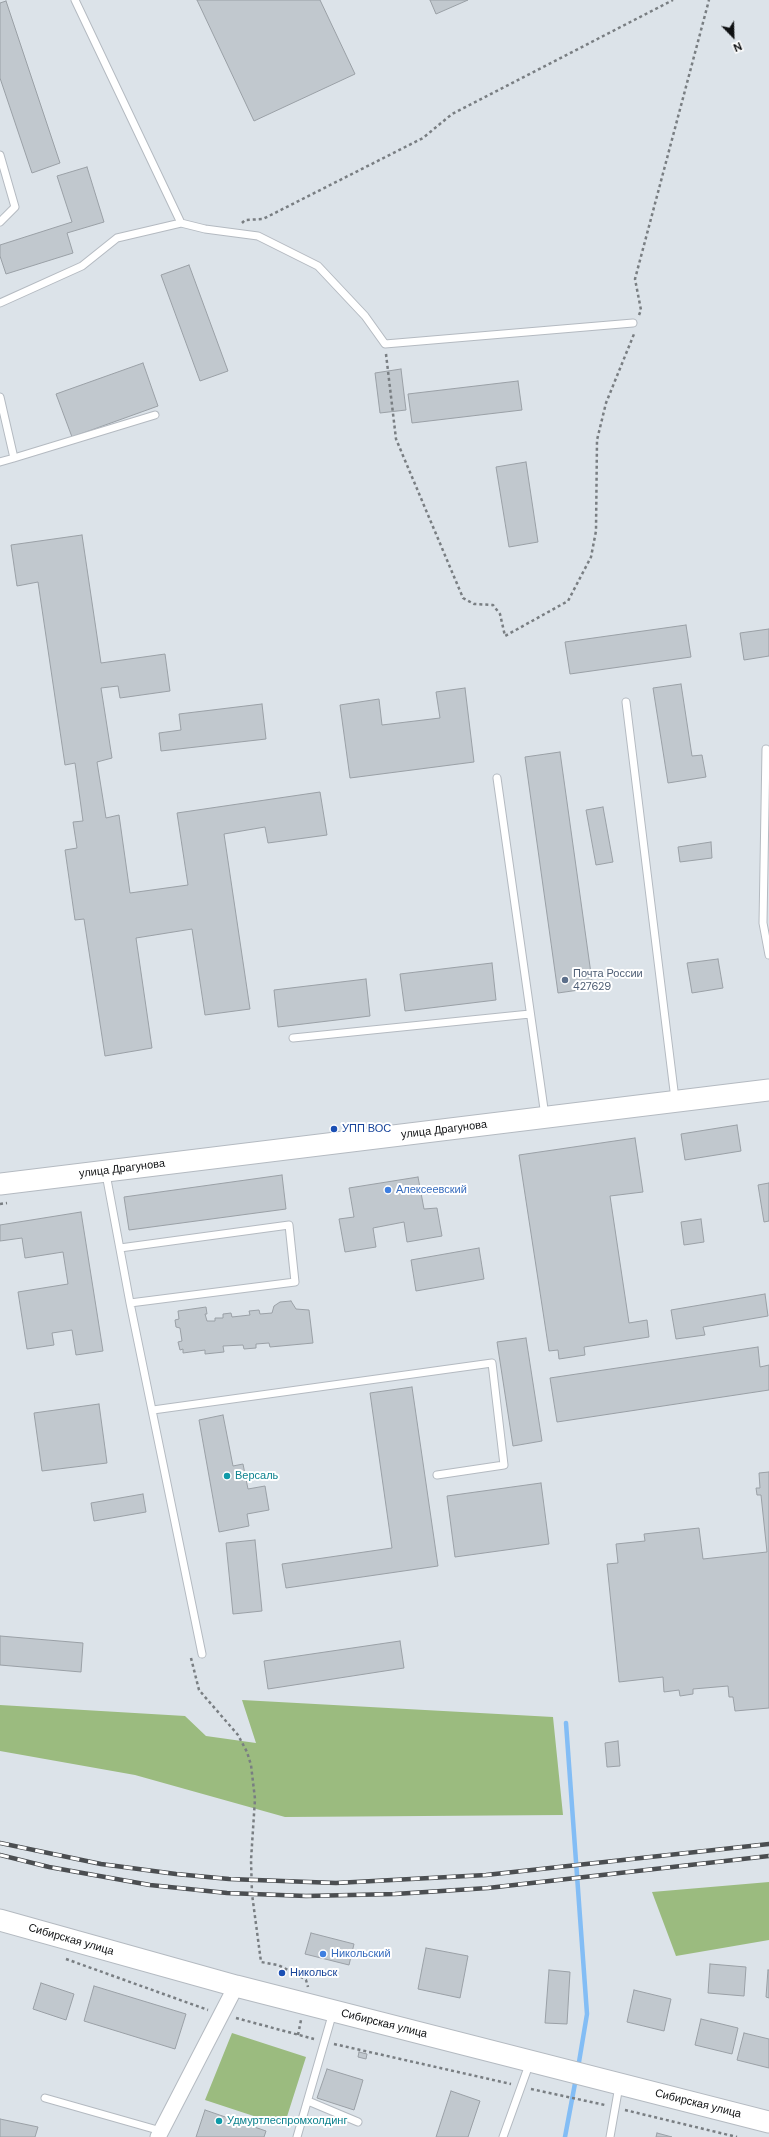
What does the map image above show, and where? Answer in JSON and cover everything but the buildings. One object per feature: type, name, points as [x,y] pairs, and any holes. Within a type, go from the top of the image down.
[{"type":"main road","name":"улица Драгунова","points":[[0,1184],[769,1090]]},
{"type":"main road","name":"Сибирская улица","points":[[0,1920],[333,2012],[769,2122]]},
{"type":"street","points":[[159,2134],[236,1986]]},
{"type":"lane","points":[[75,0],[181,223]]},
{"type":"lane","points":[[0,155],[15,207],[0,222]]},
{"type":"lane","points":[[0,303],[82,266],[117,238],[181,223],[258,236],[318,266],[365,316],[385,344],[635,324]]},
{"type":"lane","points":[[0,397],[14,458]]},
{"type":"lane","points":[[0,462],[155,415]]},
{"type":"lane","points":[[626,702],[675,1102]]},
{"type":"lane","points":[[766,749],[763,923],[769,955]]},
{"type":"lane","points":[[496,778],[545,1117]]},
{"type":"lane","points":[[293,1038],[530,1014]]},
{"type":"lane","points":[[106,1170],[130,1303],[202,1654]]},
{"type":"lane","points":[[120,1248],[289,1225],[295,1282],[130,1303]]},
{"type":"lane","points":[[153,1410],[492,1363],[504,1465],[437,1474]]},
{"type":"lane","points":[[297,2137],[333,2012]]},
{"type":"lane","points":[[503,2137],[530,2062]]},
{"type":"lane","points":[[610,2137],[620,2084]]},
{"type":"lane","points":[[45,2098],[159,2134]]},
{"type":"lane","points":[[308,2101],[358,2122]]},
{"type":"path","points":[[230,232],[245,220],[263,219],[422,138],[452,114],[673,0]]},
{"type":"path","points":[[385,344],[396,439],[463,598],[474,604],[493,606],[500,614],[505,636],[568,601],[591,556],[596,531],[597,440],[606,403],[641,310],[635,279],[709,0]]},
{"type":"path","points":[[59,1956],[221,2014],[325,2042],[737,2137]]},
{"type":"green space","points":[[242,1700],[553,1717],[563,1815],[285,1817],[135,1775],[0,1751],[0,1705],[185,1716],[206,1736],[256,1743]]},
{"type":"green space","points":[[769,1882],[769,1940],[676,1956],[652,1892]]},
{"type":"green space","points":[[232,2033],[306,2057],[284,2126],[205,2100]]},
{"type":"waterway","points":[[566,1723],[587,2014],[578,2068]]},
{"type":"waterway","points":[[565,2137],[576,2078]]},
{"type":"railway","points":[[0,1843],[101,1864],[176,1874],[229,1879],[336,1883],[486,1875],[769,1844]]},
{"type":"railway","points":[[0,1855],[49,1867],[150,1885],[227,1893],[306,1896],[395,1894],[488,1888],[769,1856]]},
{"type":"place","name":"Почта России 427629","points":[[565,980]]},
{"type":"place","name":"УПП ВОС","points":[[334,1129]]},
{"type":"place","name":"Алексеевский","points":[[388,1190]]},
{"type":"place","name":"Версаль","points":[[227,1476]]},
{"type":"place","name":"Никольский","points":[[323,1954]]},
{"type":"place","name":"Никольск","points":[[282,1973]]},
{"type":"place","name":"Удмуртлеспромхолдинг","points":[[219,2121]]}]
